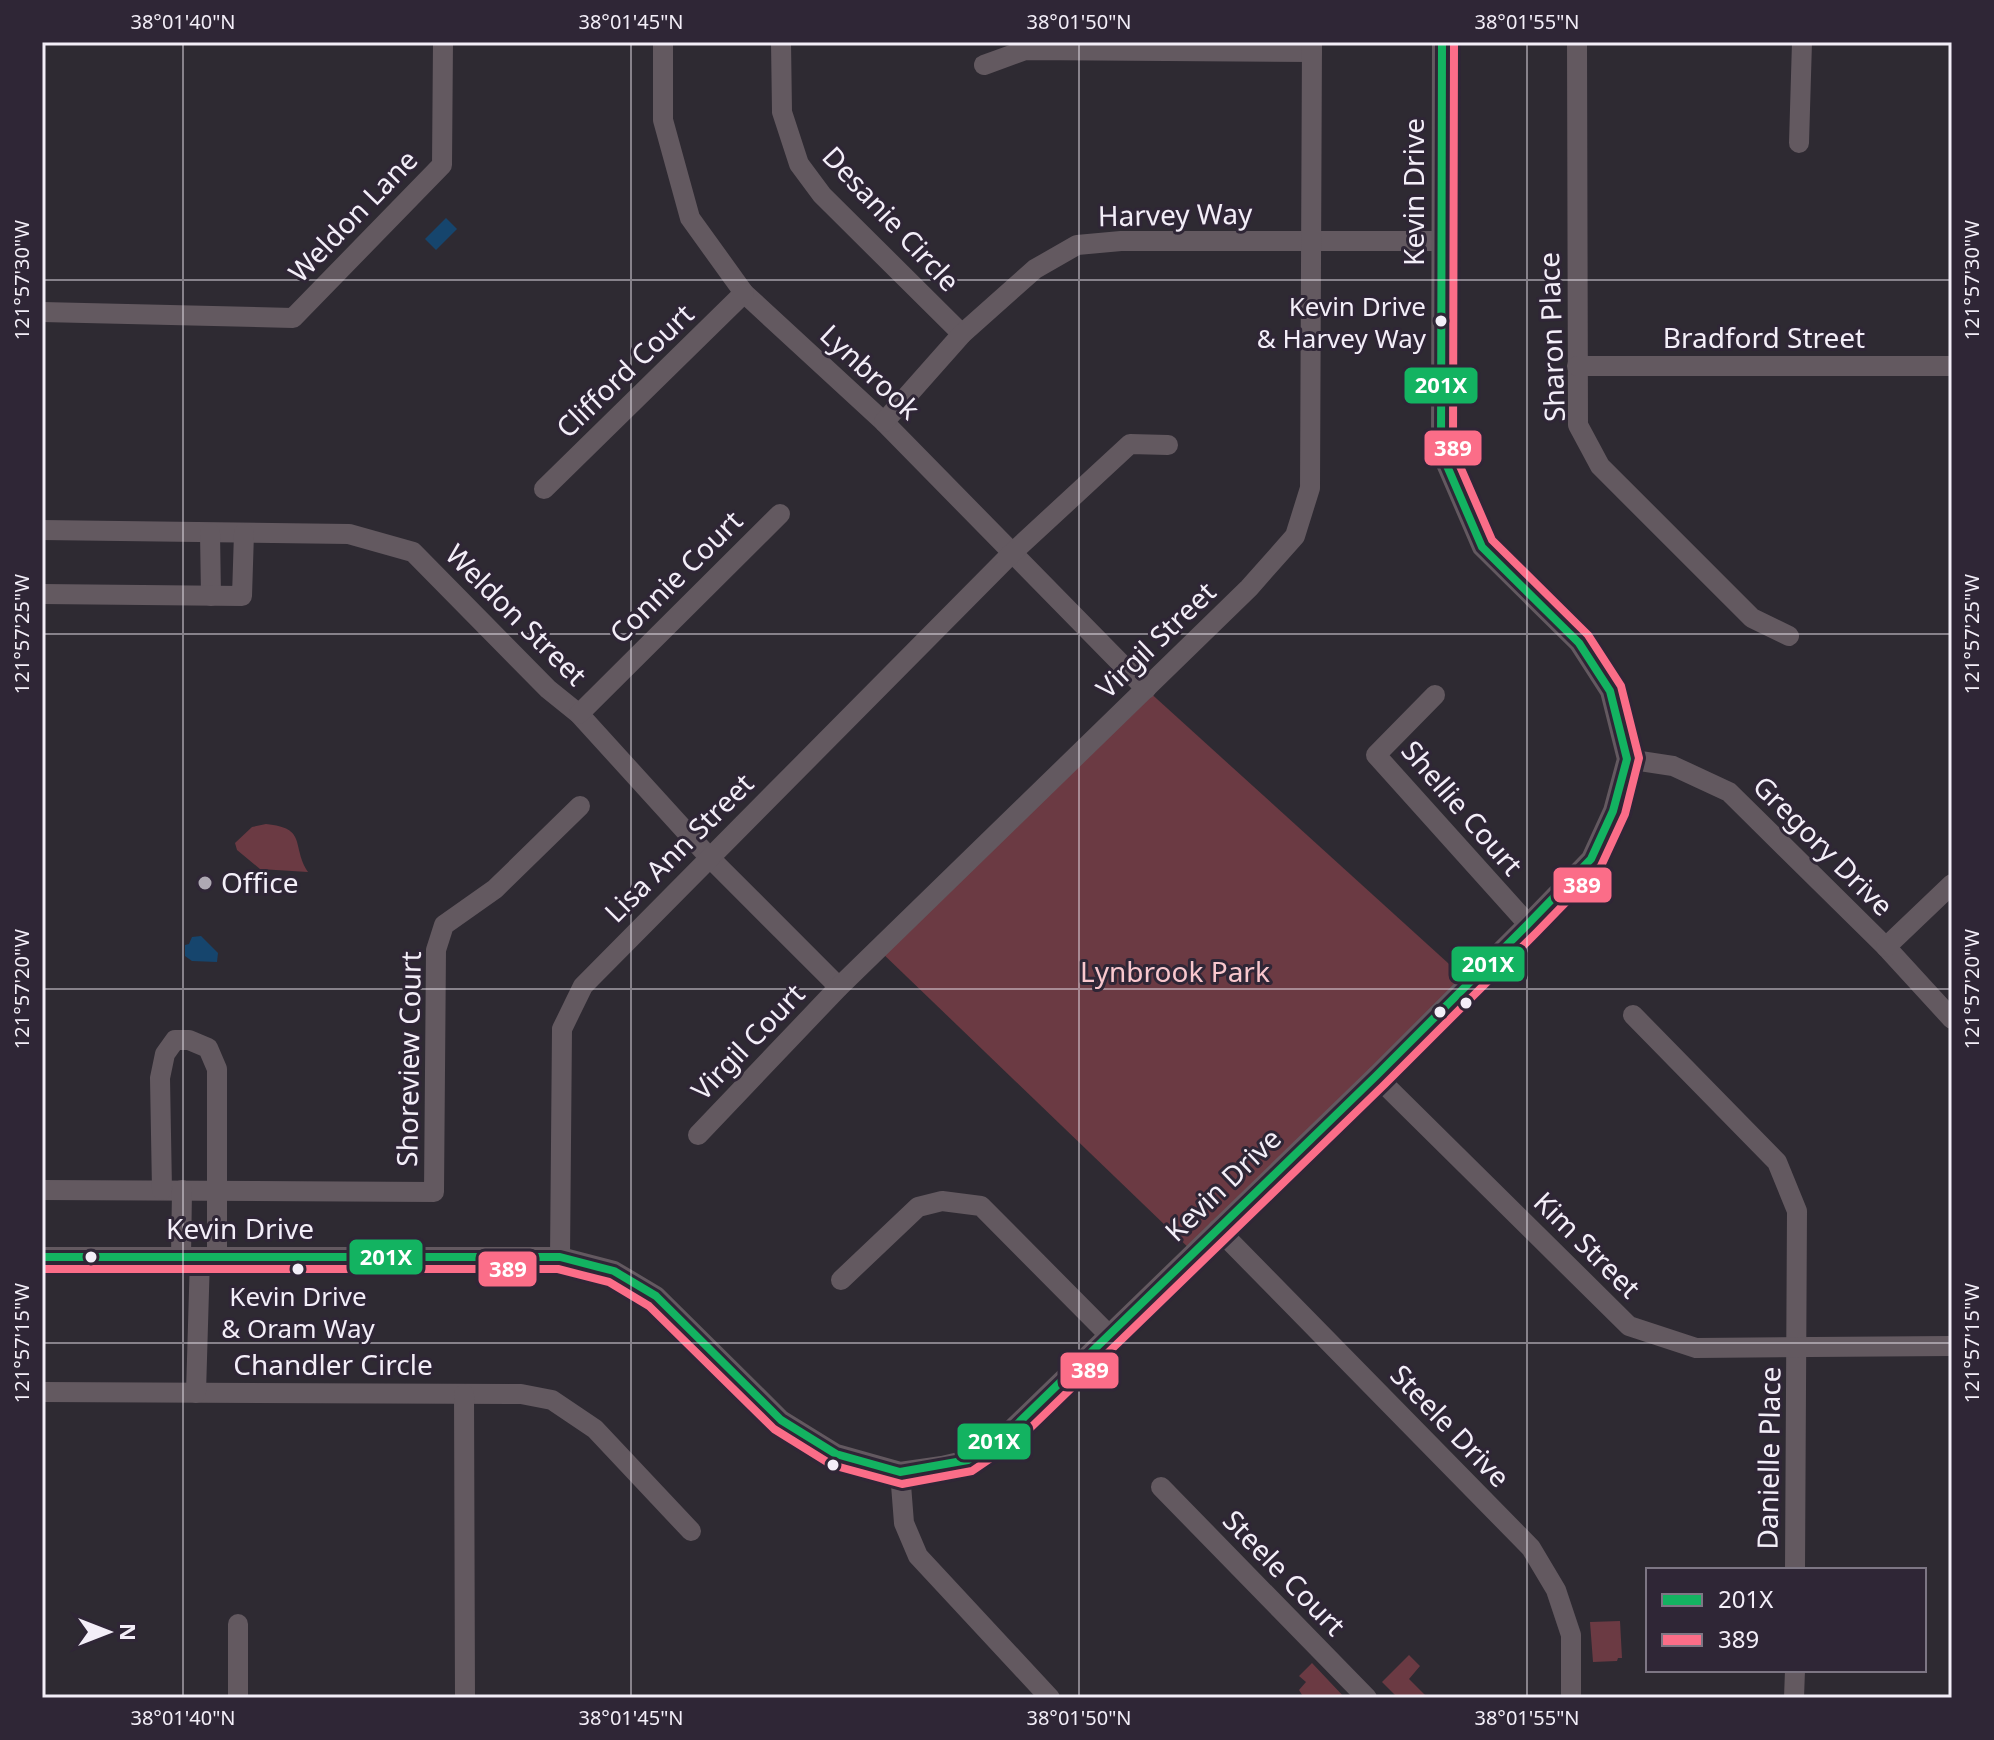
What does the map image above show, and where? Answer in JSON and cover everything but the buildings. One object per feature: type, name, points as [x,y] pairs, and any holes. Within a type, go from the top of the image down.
[{"type":"street","name":"Weldon Lane","points":[[42,312],[293,318],[442,165],[443,42]]},
{"type":"street","name":"Lynbrook","points":[[663,42],[663,120],[690,218],[744,293],[884,422],[1146,689]]},
{"type":"street","name":"Desanie Circle","points":[[781,42],[782,112],[799,164],[822,195],[962,334]]},
{"type":"street","name":"Kevin Drive","points":[[42,1257],[560,1257],[614,1271],[656,1296],[781,1420],[836,1454],[900,1472],[968,1460],[1011,1430],[1528,924],[1591,859],[1613,811],[1627,759],[1610,691],[1579,643],[1482,547],[1441,452],[1442,42]]},
{"type":"street","name":"Sharon Place","points":[[1577,42],[1578,425],[1600,466],[1752,618],[1789,636]]},
{"type":"street","points":[[1799,143],[1802,42]]},
{"type":"street","points":[[984,65],[1025,50],[1312,47],[1311,243]]},
{"type":"street","name":"Harvey Way","points":[[884,422],[962,334],[1035,269],[1077,245],[1121,241],[1441,241]]},
{"type":"street","name":"Virgil Street","points":[[839,987],[1249,588],[1295,536],[1310,488],[1311,243]]},
{"type":"street","name":"Clifford Court","points":[[544,489],[744,293]]},
{"type":"street","name":"Bradford Street","points":[[1577,366],[1952,366]]},
{"type":"street","name":"Lisa Ann Street","points":[[560,1257],[562,1029],[583,986],[1011,554],[1130,444],[1168,445]]},
{"type":"street","name":"Connie Court","points":[[579,714],[780,514]]},
{"type":"street","name":"Weldon Street","points":[[42,530],[349,534],[413,552],[548,689],[579,714],[709,857],[839,987]]},
{"type":"street","points":[[210,533],[211,596]]},
{"type":"street","points":[[42,594],[242,596],[244,533]]},
{"type":"street","name":"Shellie Court","points":[[1435,695],[1376,755],[1528,924]]},
{"type":"street","name":"Gregory Drive","points":[[1627,759],[1673,766],[1729,792],[1886,947],[1952,1019]]},
{"type":"street","name":"Shoreview Court","points":[[190,1190],[434,1192],[436,950],[444,925],[495,889],[580,806]]},
{"type":"street","points":[[1886,947],[1952,884]]},
{"type":"street","name":"Virgil Court","points":[[698,1135],[839,987]]},
{"type":"street","name":"Danielle Place","points":[[1633,1015],[1777,1162],[1797,1211],[1795,1568]]},
{"type":"street","points":[[196,1393],[199,1257],[190,1190],[160,1078],[165,1054],[175,1040],[189,1040],[208,1048],[217,1069],[190,1190],[199,1257]]},
{"type":"street","name":"Kim Street","points":[[1376,1076],[1629,1326],[1696,1348],[1952,1346]]},
{"type":"street","points":[[42,1190],[190,1190]]},
{"type":"street","points":[[841,1280],[918,1207],[942,1201],[981,1206],[1109,1335]]},
{"type":"street","name":"Steele Drive","points":[[1218,1229],[1531,1548],[1556,1590],[1571,1635],[1571,1698]]},
{"type":"street","name":"Chandler Circle","points":[[42,1392],[464,1394],[465,1698]]},
{"type":"street","points":[[464,1394],[521,1394],[552,1400],[595,1429],[691,1531]]},
{"type":"street","points":[[900,1472],[904,1523],[918,1556],[1050,1698]]},
{"type":"street","name":"Steele Court","points":[[1161,1487],[1367,1698]]},
{"type":"street","points":[[238,1624],[238,1698]]},
{"type":"street","points":[[1794,1698],[1795,1672]]},
{"type":"green space","name":"Lynbrook Park","points":[[1146,689],[1470,983],[1194,1253],[879,950]]},
{"type":"green space","points":[[266,824],[279,826],[293,834],[308,872],[260,869],[237,850],[235,843],[252,827]]},
{"type":"green space","points":[[1620,1621],[1622,1658],[1593,1662],[1590,1622]]},
{"type":"green space","points":[[1409,1655],[1420,1666],[1409,1679],[1428,1698],[1398,1698],[1382,1682]]},
{"type":"green space","points":[[1312,1663],[1345,1698],[1304,1698],[1299,1690],[1306,1682],[1299,1676]]},
{"type":"water","points":[[446,218],[457,229],[436,250],[425,239]]},
{"type":"water","points":[[201,936],[218,953],[217,962],[192,961],[185,956],[185,945],[192,937]]},
{"type":"transit line","name":"201X","points":[[42,1257],[560,1257],[614,1271],[656,1296],[781,1420],[836,1454],[900,1472],[968,1460],[1011,1430],[1528,924],[1591,859],[1613,811],[1627,759],[1610,691],[1579,643],[1482,547],[1441,452],[1442,42]]},
{"type":"transit line","name":"389","points":[[42,1269],[558,1269],[609,1282],[649,1306],[774,1429],[832,1465],[902,1484],[972,1471],[1019,1439],[1384,1085],[1601,866],[1625,814],[1639,758],[1621,686],[1588,635],[1492,540],[1453,450],[1454,42]]},
{"type":"place","name":"Kevin Drive & Harvey Way","points":[[1441,321]]},
{"type":"place","name":"Office","points":[[205,883]]},
{"type":"place","name":"Kevin Drive & Oram Way","points":[[298,1269]]}]
